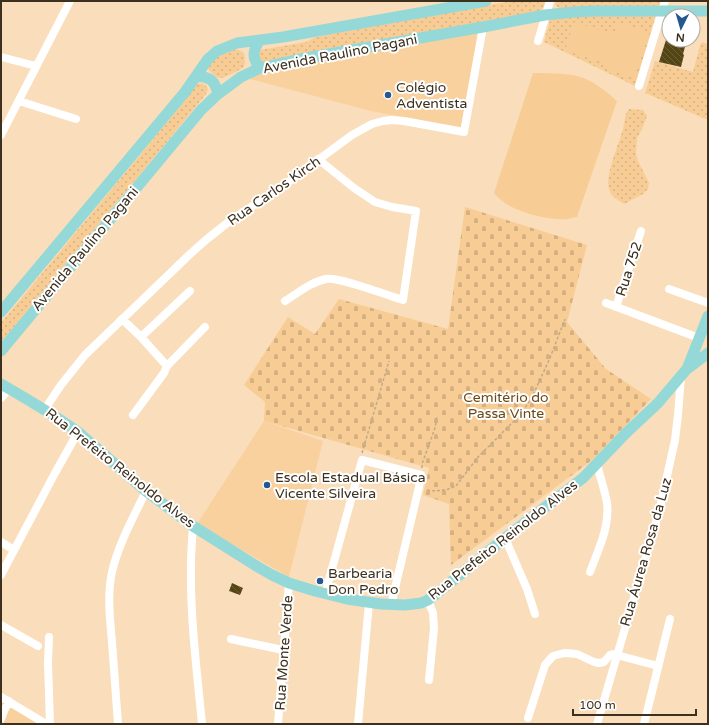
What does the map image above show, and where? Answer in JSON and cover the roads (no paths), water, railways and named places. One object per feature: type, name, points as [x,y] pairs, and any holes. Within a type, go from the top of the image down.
[{"type":"main road","name":"Avenida Raulino Pagani","points":[[1,312],[185,92],[208,59],[217,51],[237,43],[283,37],[486,1]]},
{"type":"main road","name":"Avenida Raulino Pagani","points":[[1,351],[201,110],[218,94],[241,77],[260,68],[300,59],[545,16],[574,12],[664,6],[708,11]]},
{"type":"main road","points":[[260,40],[254,54],[255,62],[260,68]]},
{"type":"main road","points":[[196,76],[205,76],[212,80],[216,86],[218,94]]},
{"type":"main road","points":[[684,373],[708,316]]},
{"type":"main road","points":[[701,334],[708,353]]},
{"type":"main road","name":"Rua Prefeito Reinoldo Alves","points":[[5,386],[46,410],[78,432],[146,491],[193,526],[272,575],[289,583],[326,594],[391,605],[413,604],[428,600],[446,587],[505,538],[583,478],[658,403],[684,373],[708,353]]},
{"type":"street","points":[[2,133],[70,1]]},
{"type":"street","points":[[538,41],[550,1]]},
{"type":"street","points":[[639,86],[664,6]]},
{"type":"street","name":"Rua Carlos Kirch","points":[[46,410],[61,385],[85,355],[180,263],[231,220],[280,188],[352,135],[372,124],[392,120],[464,132],[483,27]]},
{"type":"street","points":[[1,57],[36,66]]},
{"type":"street","points":[[19,101],[76,119]]},
{"type":"street","points":[[285,301],[315,282],[327,278],[341,280],[403,300],[416,210],[392,207],[375,202],[318,160]]},
{"type":"street","name":"Rua 752","points":[[616,307],[641,231]]},
{"type":"street","points":[[669,289],[708,303]]},
{"type":"street","points":[[140,337],[190,291]]},
{"type":"street","points":[[606,303],[701,334]]},
{"type":"street","points":[[122,319],[167,366]]},
{"type":"street","points":[[133,415],[164,373],[167,366],[205,327]]},
{"type":"street","name":"Rua Áurea Rosa da Luz","points":[[597,724],[661,504],[675,440],[684,373]]},
{"type":"street","points":[[1,398],[5,386]]},
{"type":"street","points":[[1,575],[78,432]]},
{"type":"street","points":[[326,594],[362,460],[421,475],[391,605]]},
{"type":"street","points":[[590,572],[604,535],[607,520],[607,503],[597,464]]},
{"type":"street","points":[[118,724],[110,610],[110,585],[118,552],[146,491]]},
{"type":"street","points":[[193,526],[191,590],[202,724]]},
{"type":"street","points":[[505,538],[527,589],[535,614]]},
{"type":"street","points":[[1,542],[14,550]]},
{"type":"street","name":"Rua Monte Verde","points":[[278,724],[289,583]]},
{"type":"street","points":[[428,600],[433,613],[434,628],[428,680]]},
{"type":"street","points":[[358,724],[369,602]]},
{"type":"street","points":[[644,724],[670,619]]},
{"type":"street","points":[[1,625],[38,646]]},
{"type":"street","points":[[49,638],[48,670],[50,724]]},
{"type":"street","points":[[231,639],[284,650]]},
{"type":"street","points":[[528,718],[545,665],[553,656],[564,653],[577,654],[599,663],[604,662],[610,655],[617,655],[658,666]]},
{"type":"street","points":[[1,697],[46,724]]},
{"type":"street","points":[[1,719],[9,701]]},
{"type":"place","name":"Colégio Adventista","points":[[388,95]]},
{"type":"place","name":"Escola Estadual Básica Vicente Silveira","points":[[267,485]]},
{"type":"place","name":"Barbearia Don Pedro","points":[[320,581]]},
{"type":"park label","name":"Cemitério do Passa Vinte","points":[[506,406]]}]
